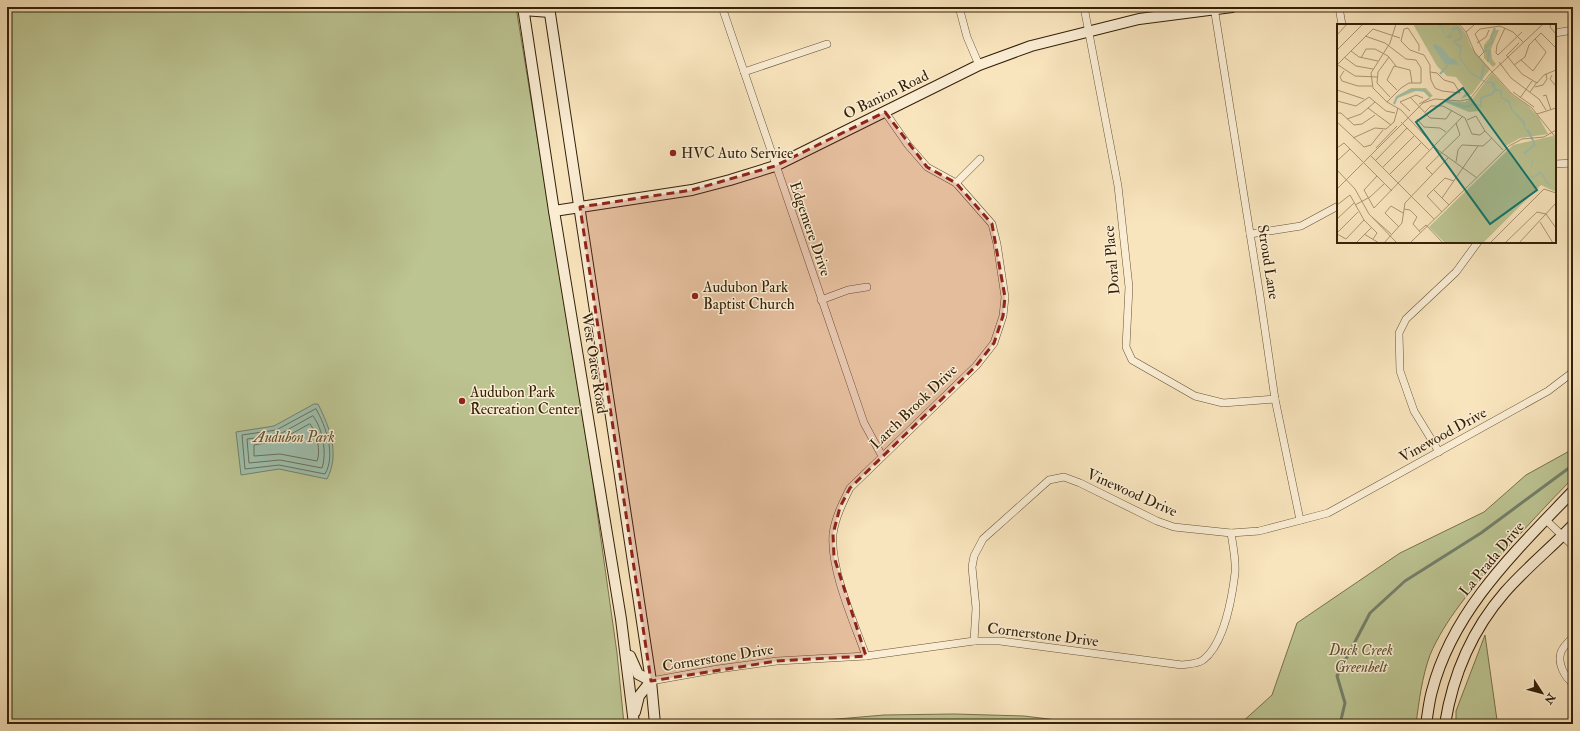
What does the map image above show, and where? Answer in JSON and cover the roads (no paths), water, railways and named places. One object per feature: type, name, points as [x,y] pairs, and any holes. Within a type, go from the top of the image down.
[{"type":"main road","name":"O Banion Road","points":[[554,211],[692,190],[775,166],[979,65],[1031,46],[1139,20],[1214,8],[1232,7]]},
{"type":"main road","points":[[523,9],[549,10]]},
{"type":"main road","name":"West Oates Road","points":[[523,9],[554,211],[621,619],[634,720]]},
{"type":"main road","name":"West Oates Road","points":[[549,10],[651,681],[655,724]]},
{"type":"main road","name":"La Prada Drive","points":[[1426,724],[1432,691],[1442,662],[1456,631],[1472,605],[1496,573],[1573,491]]},
{"type":"main road","name":"La Prada Drive","points":[[1445,724],[1458,672],[1473,637],[1506,591],[1573,525]]},
{"type":"main road","points":[[621,619],[632,665],[638,674],[651,681],[639,696],[634,720]]},
{"type":"street","name":"Edgemere Drive","points":[[722,7],[775,166],[864,423],[882,456]]},
{"type":"street","points":[[960,7],[967,37],[979,65]]},
{"type":"street","name":"Doral Place","points":[[1084,7],[1118,186],[1129,287],[1126,347],[1132,360],[1195,396],[1223,404],[1275,398]]},
{"type":"street","points":[[1339,7],[1342,24]]},
{"type":"street","name":"Stroud Lane","points":[[1214,8],[1275,398],[1300,520]]},
{"type":"street","points":[[1556,33],[1573,30]]},
{"type":"street","points":[[744,72],[827,44]]},
{"type":"street","name":"Larch Brook Drive","points":[[866,656],[834,557],[833,534],[840,507],[850,488],[976,366],[994,343],[1004,316],[1005,297],[997,244],[992,224],[956,183],[927,167],[908,145],[885,112]]},
{"type":"street","points":[[956,183],[980,159]]},
{"type":"street","points":[[1556,164],[1573,163]]},
{"type":"street","points":[[1250,234],[1301,226],[1337,207]]},
{"type":"street","points":[[1439,452],[1414,411],[1400,371],[1399,333],[1406,319],[1456,272],[1477,243]]},
{"type":"street","points":[[821,300],[848,290],[867,287]]},
{"type":"street","name":"Vinewood Drive","points":[[974,641],[976,608],[972,567],[974,556],[983,540],[1049,480],[1064,477],[1080,483],[1157,521],[1174,527],[1231,533],[1259,531],[1328,513],[1548,391],[1573,372]]},
{"type":"street","points":[[1546,520],[1573,546]]},
{"type":"street","name":"Cornerstone Drive","points":[[651,681],[769,662],[866,656],[974,641],[1000,641],[1182,665],[1202,661],[1216,645],[1223,629],[1229,604],[1235,572],[1235,557],[1231,533]]},
{"type":"street","points":[[1573,637],[1561,653],[1561,667],[1568,680],[1573,683]]},
{"type":"water","points":[[314,404],[318,404],[330,432],[332,441],[333,460],[327,479],[279,469],[241,475],[236,432],[274,426]]},
{"type":"waterway","points":[[1340,724],[1345,703],[1337,676],[1370,613],[1405,581],[1481,533],[1573,465]]},
{"type":"place","name":"HVC Auto Service","points":[[673,153]]},
{"type":"place","name":"Audubon Park Baptist Church","points":[[695,296]]},
{"type":"place","name":"Audubon Park Recreation Center","points":[[462,401]]},
{"type":"park label","name":"Audubon Park","points":[[294,437]]},
{"type":"park label","name":"Duck Creek Greenbelt","points":[[1361,658]]}]
